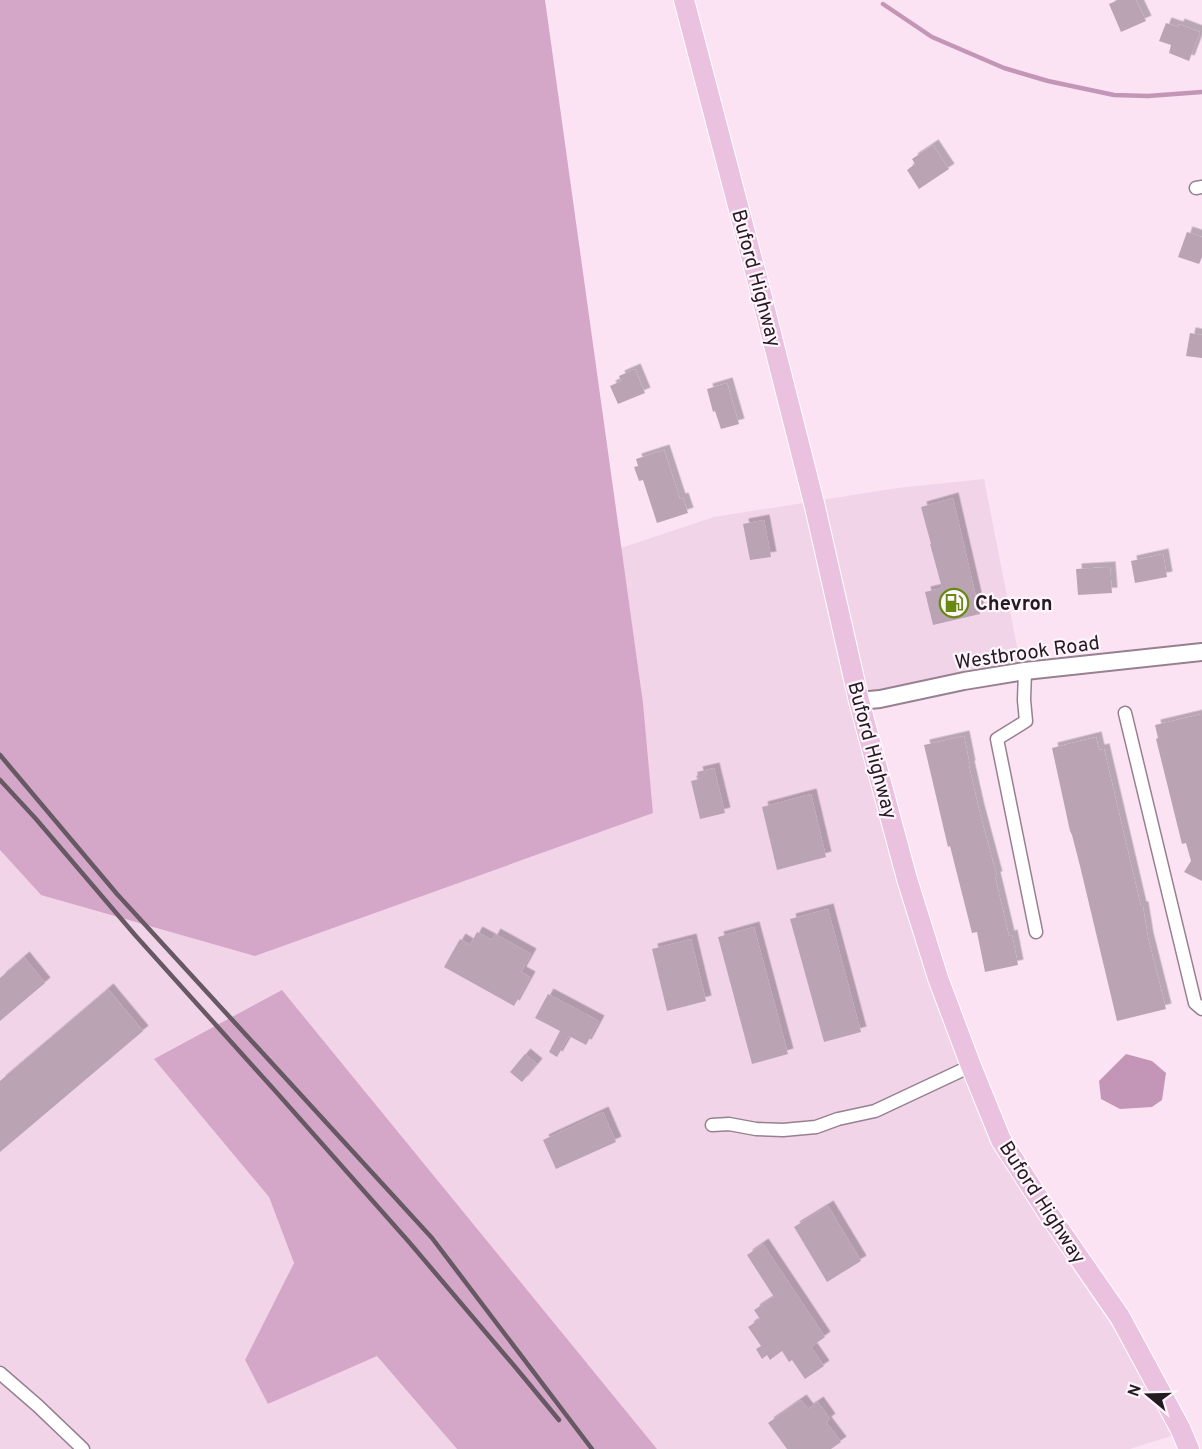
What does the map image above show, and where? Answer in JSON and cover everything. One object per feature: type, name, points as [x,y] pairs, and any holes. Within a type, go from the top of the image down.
[{"type":"main road","name":"Buford Highway","points":[[684,0],[812,496],[859,701],[907,879],[938,978],[970,1066],[1001,1140],[1120,1317],[1189,1449]]},
{"type":"street","name":"Westbrook Road","points":[[859,701],[1025,671],[1202,652]]},
{"type":"street","points":[[1025,671],[1026,722],[997,739],[1036,933]]},
{"type":"street","points":[[1125,713],[1195,1003],[1202,1009]]},
{"type":"street","points":[[712,1125],[729,1124],[756,1130],[816,1127],[838,1119],[875,1111],[970,1066]]},
{"type":"street","points":[[0,1373],[83,1449]]},
{"type":"shaded area","points":[[0,0],[545,0],[643,703],[653,813],[255,956],[41,895],[0,850]]},
{"type":"shaded area","points":[[984,479],[1021,667],[852,696],[999,1155],[1184,1432],[1130,1449],[657,1449],[282,990],[155,1059],[269,1197],[294,1263],[245,1361],[269,1404],[377,1355],[457,1449],[0,1449],[0,850],[41,895],[653,813],[643,704],[621,548],[714,517],[897,488]]},
{"type":"shaded area","points":[[282,990],[657,1449],[457,1449],[377,1356],[268,1404],[245,1360],[294,1263],[269,1197],[154,1059]]},
{"type":"shaded area","points":[[1126,1054],[1152,1061],[1166,1073],[1162,1100],[1152,1107],[1120,1109],[1101,1099],[1099,1081]]},
{"type":"building","points":[[1118,0],[1136,0],[1146,21],[1121,32],[1109,4]]},
{"type":"building","points":[[1166,23],[1178,27],[1179,24],[1200,32],[1189,61],[1169,53],[1171,45],[1159,41]]},
{"type":"building","points":[[933,145],[949,169],[919,189],[907,170],[915,164],[912,159]]},
{"type":"building","points":[[1187,232],[1202,237],[1202,257],[1199,264],[1178,257]]},
{"type":"building","points":[[1190,333],[1202,335],[1202,358],[1186,356]]},
{"type":"building","points":[[635,369],[645,393],[618,404],[610,386],[621,381],[619,376]]},
{"type":"building","points":[[727,383],[739,424],[721,429],[715,411],[713,412],[707,389]]},
{"type":"building","points":[[664,450],[680,499],[683,498],[688,513],[657,523],[643,480],[639,481],[634,467],[638,466],[636,459]]},
{"type":"building","points":[[953,498],[980,614],[933,625],[925,592],[942,588],[921,507]]},
{"type":"building","points":[[764,520],[771,557],[750,560],[743,524]]},
{"type":"building","points":[[1163,554],[1167,577],[1135,583],[1131,561]]},
{"type":"building","points":[[1110,567],[1112,593],[1078,595],[1076,569]]},
{"type":"building","points":[[1202,714],[1202,881],[1184,872],[1191,861],[1186,843],[1182,844],[1156,739],[1158,738],[1155,725]]},
{"type":"building","points":[[964,736],[979,810],[1018,965],[985,972],[977,932],[972,933],[950,846],[948,847],[924,745]]},
{"type":"building","points":[[1096,737],[1099,750],[1104,749],[1166,1009],[1117,1021],[1052,748]]},
{"type":"building","points":[[714,768],[725,813],[700,819],[691,781],[699,779],[697,772]]},
{"type":"building","points":[[811,794],[826,857],[777,870],[762,807]]},
{"type":"building","points":[[828,909],[861,1032],[824,1042],[790,919]]},
{"type":"building","points":[[754,927],[788,1054],[752,1064],[718,937]]},
{"type":"building","points":[[477,932],[492,940],[495,934],[531,954],[521,972],[530,977],[514,1006],[444,967],[460,939],[470,945]]},
{"type":"building","points":[[691,939],[706,1001],[667,1011],[652,949]]},
{"type":"building","points":[[24,957],[45,983],[0,1021],[0,978]]},
{"type":"building","points":[[108,989],[143,1031],[0,1152],[0,1081]]},
{"type":"building","points":[[548,994],[599,1021],[586,1045],[569,1036],[557,1057],[549,1052],[560,1031],[535,1018]]},
{"type":"building","points":[[525,1054],[537,1064],[522,1082],[510,1072]]},
{"type":"building","points":[[603,1112],[616,1142],[556,1169],[543,1140]]},
{"type":"building","points":[[828,1206],[861,1261],[827,1282],[794,1227]]},
{"type":"building","points":[[763,1244],[825,1337],[811,1347],[824,1366],[805,1379],[792,1360],[789,1362],[782,1351],[770,1360],[767,1355],[762,1359],[756,1349],[761,1346],[748,1327],[760,1319],[754,1310],[774,1297],[747,1255]]},
{"type":"building","points":[[801,1400],[808,1409],[818,1402],[830,1419],[826,1422],[841,1442],[831,1449],[787,1449],[768,1423]]},
{"type":"waterway","points":[[883,4],[932,37],[1004,68],[1048,81],[1114,95],[1148,96],[1202,92]]},
{"type":"railway","points":[[0,755],[117,894],[432,1238],[592,1449]]},
{"type":"railway","points":[[0,780],[409,1242],[559,1420]]},
{"type":"place","name":"Chevron","points":[[954,603]]}]
